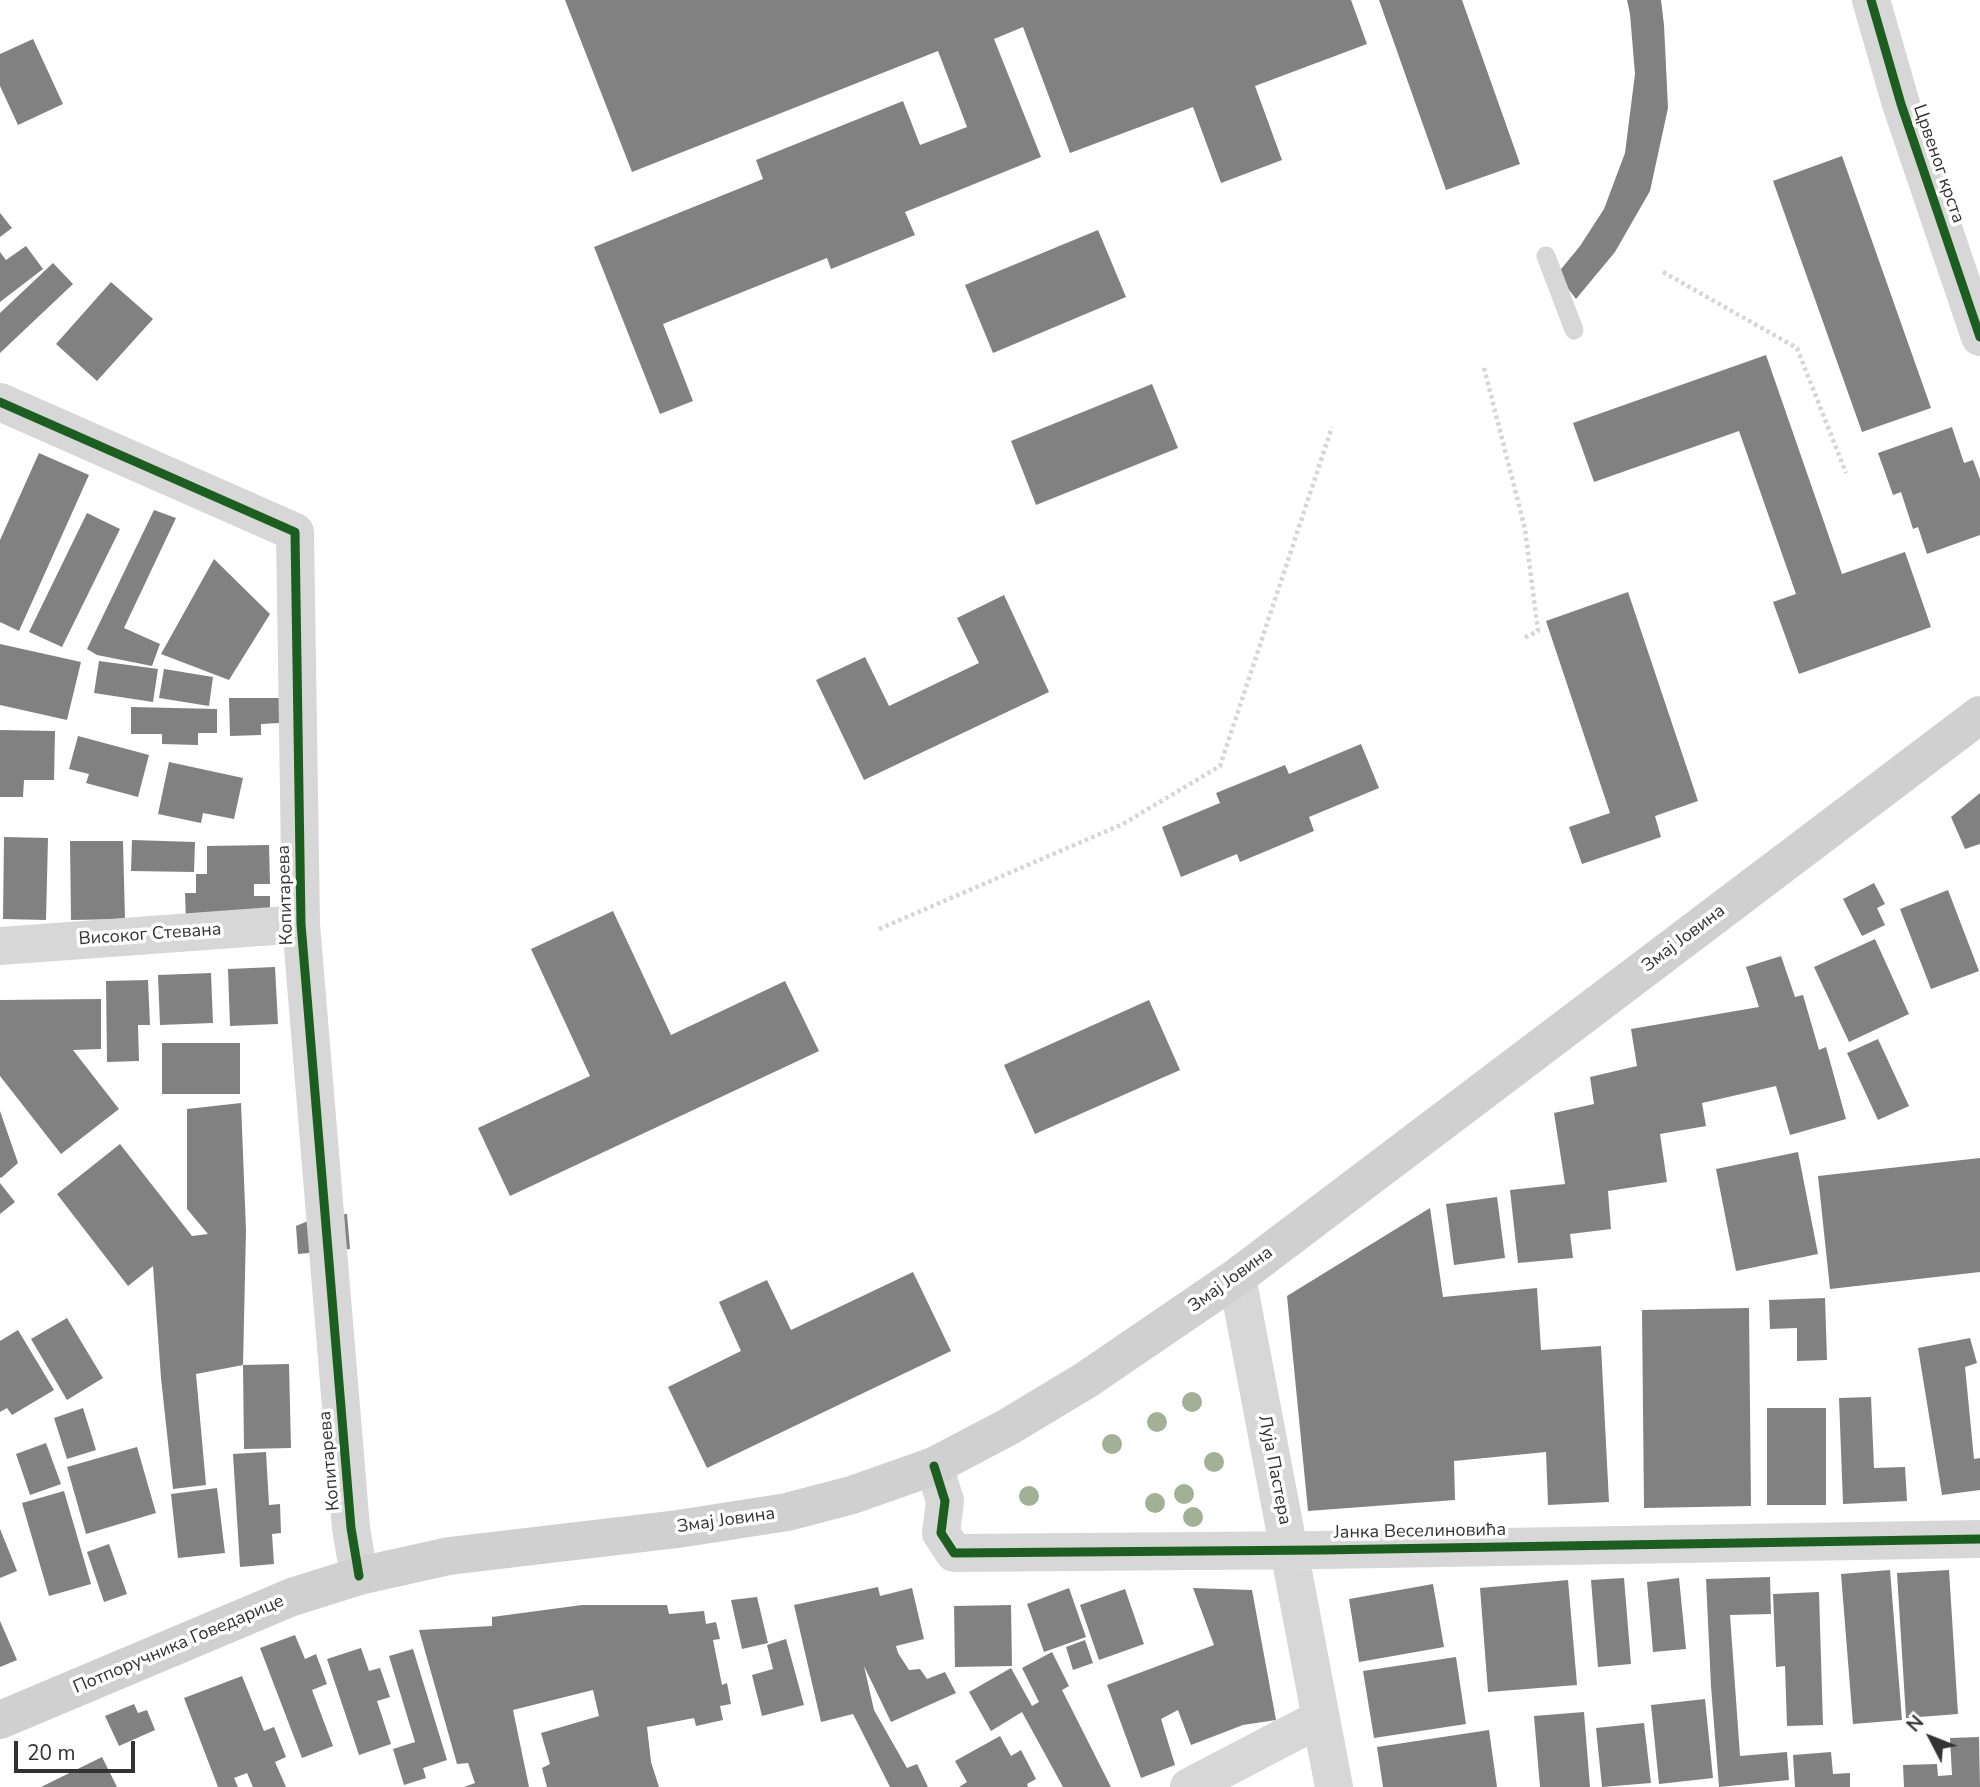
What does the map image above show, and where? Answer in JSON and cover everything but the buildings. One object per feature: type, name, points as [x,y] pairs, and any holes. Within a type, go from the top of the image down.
[{"type":"main road","name":"Змај Јовина","points":[[359,1576],[449,1556],[678,1529],[787,1513],[852,1495],[934,1466],[1008,1427],[1086,1380],[1237,1277],[1980,715]]},
{"type":"main road","name":"Потпоручника Говедарице","points":[[0,1720],[292,1598],[359,1576]]},
{"type":"street","name":"Црвеног крста","points":[[1871,0],[1901,104],[1980,337]]},
{"type":"street","name":"Копитарева","points":[[0,402],[295,533],[301,924],[351,1528],[359,1576]]},
{"type":"street","name":"Високог Стевана","points":[[0,946],[301,924]]},
{"type":"street","name":"Луја Пастера","points":[[1237,1277],[1334,1787]]},
{"type":"street","name":"Јанка Веселиновића","points":[[934,1466],[945,1501],[941,1533],[954,1553],[1980,1539]]},
{"type":"street","points":[[1189,1787],[1321,1718]]},
{"type":"lane","points":[[1546,256],[1574,330]]},
{"type":"path","points":[[1663,272],[1797,348],[1846,473]]},
{"type":"path","points":[[1485,368],[1526,542],[1538,631],[1522,639]]},
{"type":"path","points":[[879,929],[1123,824],[1220,766],[1332,427]]},
{"type":"cycle path","points":[[1871,0],[1901,104],[1980,337]]},
{"type":"cycle path","points":[[0,402],[295,532],[301,924],[351,1528],[359,1576]]},
{"type":"cycle path","points":[[934,1466],[945,1501],[941,1533],[954,1553],[1980,1539]]}]
